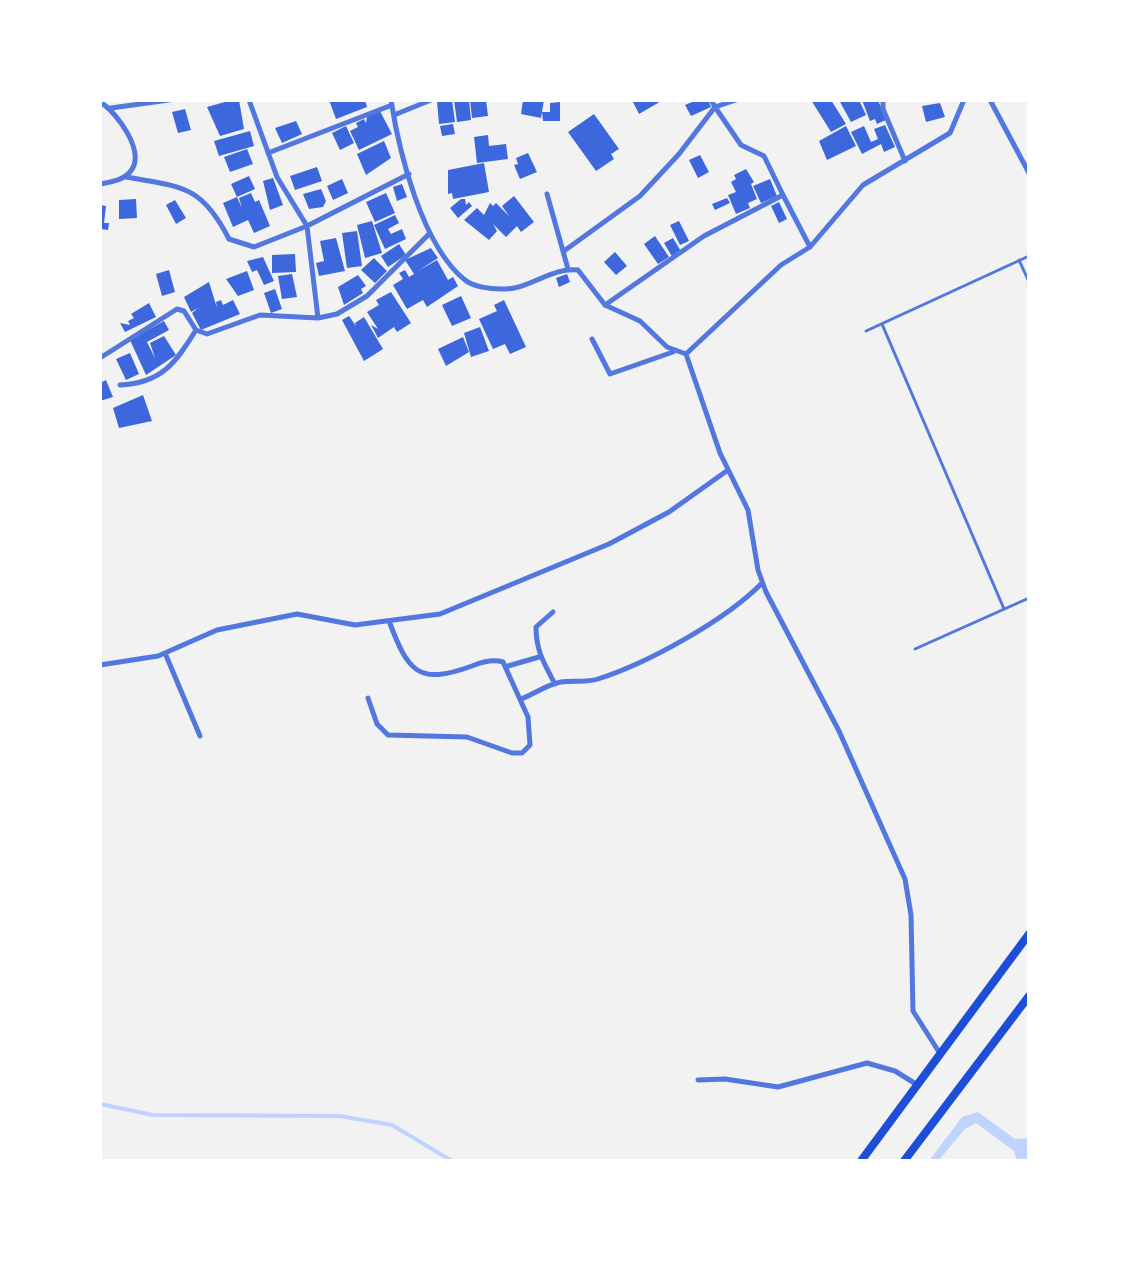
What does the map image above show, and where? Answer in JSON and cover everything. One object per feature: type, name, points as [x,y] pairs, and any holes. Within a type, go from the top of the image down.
[{"type":"main road","points":[[861,1161],[1029,934]]},
{"type":"main road","points":[[904,1161],[1029,996]]},
{"type":"street","points":[[110,108],[169,100]]},
{"type":"street","points":[[249,100],[268,153],[307,226],[318,318]]},
{"type":"street","points":[[394,115],[431,100]]},
{"type":"street","points":[[711,100],[741,145],[764,156],[810,247]]},
{"type":"street","points":[[564,251],[640,196],[679,154],[715,107],[736,100]]},
{"type":"street","points":[[883,100],[883,109],[905,161]]},
{"type":"street","points":[[686,354],[781,265],[810,247],[863,185],[950,133],[964,100]]},
{"type":"street","points":[[990,100],[1029,173]]},
{"type":"street","points":[[100,102],[110,108],[125,128],[134,156],[133,169],[126,177]]},
{"type":"street","points":[[268,153],[392,102],[416,205],[429,234],[466,282],[487,288],[519,288],[568,269],[584,274],[605,305],[640,321],[674,351],[686,354]]},
{"type":"street","points":[[100,184],[126,177],[168,181],[209,203],[229,239],[254,247],[307,226],[409,174]]},
{"type":"street","points":[[547,194],[568,269]]},
{"type":"street","points":[[605,305],[704,236],[783,195]]},
{"type":"street","points":[[100,358],[177,309],[184,311],[196,330],[207,334],[260,315],[318,318],[337,314],[367,296],[429,234]]},
{"type":"street","points":[[120,385],[148,382],[160,375],[196,330]]},
{"type":"street","points":[[592,339],[610,374],[617,375],[674,351]]},
{"type":"street","points":[[686,354],[728,470],[748,510],[762,583],[839,731],[905,879],[911,915],[913,1011],[939,1052]]},
{"type":"street","points":[[100,665],[165,653],[217,630],[297,614],[355,625],[440,614],[561,566],[669,512],[728,470]]},
{"type":"street","points":[[521,699],[555,684],[593,681],[616,673],[711,623],[743,602],[762,583]]},
{"type":"street","points":[[553,612],[536,627],[539,657],[555,684]]},
{"type":"street","points":[[368,698],[377,724],[388,735],[467,737],[512,753],[522,753],[530,745],[531,732],[508,666],[498,660],[429,676],[416,672],[402,656],[389,621]]},
{"type":"street","points":[[165,653],[200,736]]},
{"type":"street","points":[[508,666],[539,657]]},
{"type":"street","points":[[698,1080],[725,1079],[778,1087],[867,1063],[895,1071],[916,1084]]},
{"type":"lane","points":[[866,331],[1029,256]]},
{"type":"lane","points":[[1019,260],[1029,282]]},
{"type":"lane","points":[[882,324],[1004,609]]},
{"type":"lane","points":[[915,649],[1029,598]]},
{"type":"water","points":[[978,1112],[1015,1139],[1029,1138],[1029,1161],[1017,1161],[1014,1151],[976,1123],[965,1129],[938,1161],[929,1161],[962,1117]]},
{"type":"building","points":[[239,100],[244,129],[220,136],[207,107]]},
{"type":"building","points":[[329,100],[365,100],[367,107],[336,119]]},
{"type":"building","points":[[452,100],[455,122],[439,124],[437,101]]},
{"type":"building","points":[[454,100],[469,100],[471,120],[457,122]]},
{"type":"building","points":[[470,100],[486,100],[488,116],[472,118]]},
{"type":"building","points":[[523,100],[544,100],[541,118],[521,114]]},
{"type":"building","points":[[632,100],[663,100],[639,114]]},
{"type":"building","points":[[708,100],[711,107],[691,116],[685,105]]},
{"type":"building","points":[[811,100],[831,100],[846,124],[831,132]]},
{"type":"building","points":[[839,100],[859,100],[866,115],[851,122]]},
{"type":"building","points":[[862,100],[878,100],[886,120],[877,124],[875,119],[870,121]]},
{"type":"building","points":[[560,102],[560,121],[543,121],[542,112],[550,112],[550,103]]},
{"type":"building","points":[[940,103],[945,117],[926,122],[922,106]]},
{"type":"building","points":[[185,109],[191,130],[178,133],[172,112]]},
{"type":"building","points":[[380,111],[392,134],[359,150],[350,131],[358,127],[356,123],[364,119],[366,123],[367,117]]},
{"type":"building","points":[[594,114],[619,149],[611,154],[614,159],[596,171],[568,132]]},
{"type":"building","points":[[296,121],[302,134],[282,143],[275,128]]},
{"type":"building","points":[[453,124],[455,134],[442,136],[440,126]]},
{"type":"building","points":[[885,125],[895,147],[884,152],[881,144],[862,154],[851,132],[864,126],[871,142],[878,139],[874,129]]},
{"type":"building","points":[[346,126],[354,143],[340,150],[332,133]]},
{"type":"building","points":[[846,126],[856,146],[827,160],[819,141]]},
{"type":"building","points":[[250,131],[254,146],[219,156],[214,141]]},
{"type":"building","points":[[488,135],[489,146],[506,144],[508,159],[477,163],[474,137]]},
{"type":"building","points":[[384,141],[391,158],[366,175],[357,154]]},
{"type":"building","points":[[247,149],[253,164],[230,172],[224,157]]},
{"type":"building","points":[[528,153],[537,172],[520,179],[514,165],[518,164],[516,158]]},
{"type":"building","points":[[700,155],[709,172],[698,178],[689,160]]},
{"type":"building","points":[[484,163],[489,192],[453,199],[452,193],[448,194],[448,170]]},
{"type":"building","points":[[317,167],[322,181],[295,190],[290,176]]},
{"type":"building","points":[[746,169],[754,182],[751,184],[757,199],[748,203],[750,208],[736,214],[728,195],[736,192],[731,182],[736,179],[734,175]]},
{"type":"building","points":[[249,176],[255,189],[237,197],[231,184]]},
{"type":"building","points":[[273,178],[283,205],[270,210],[263,181]]},
{"type":"building","points":[[342,179],[348,193],[333,200],[327,186]]},
{"type":"building","points":[[770,179],[777,196],[761,203],[753,186]]},
{"type":"building","points":[[402,184],[407,197],[397,201],[393,187]]},
{"type":"building","points":[[321,189],[326,201],[323,207],[309,209],[303,194]]},
{"type":"building","points":[[251,193],[255,202],[259,200],[270,226],[254,233],[248,220],[233,227],[223,203],[237,197],[242,208],[239,198]]},
{"type":"building","points":[[386,193],[395,213],[375,222],[366,202]]},
{"type":"building","points":[[514,196],[534,222],[521,232],[517,226],[506,237],[493,224],[497,231],[489,240],[464,220],[477,208],[484,215],[490,203],[493,206],[496,203],[509,216],[502,206]]},
{"type":"building","points":[[727,198],[730,203],[715,210],[712,204]]},
{"type":"building","points":[[136,199],[137,218],[119,219],[119,200]]},
{"type":"building","points":[[461,199],[472,206],[458,218],[450,208]]},
{"type":"building","points":[[175,200],[186,218],[176,224],[166,205]]},
{"type":"building","points":[[779,202],[787,219],[779,223],[771,206]]},
{"type":"building","points":[[100,205],[106,206],[104,223],[109,223],[108,230],[100,229]]},
{"type":"building","points":[[395,215],[399,223],[388,229],[391,234],[402,229],[406,239],[385,249],[374,225]]},
{"type":"building","points":[[372,221],[382,253],[365,258],[357,225]]},
{"type":"building","points":[[679,221],[689,241],[680,245],[670,225]]},
{"type":"building","points":[[357,231],[362,266],[347,268],[342,233]]},
{"type":"building","points":[[655,236],[669,257],[658,264],[644,244]]},
{"type":"building","points":[[336,238],[345,271],[319,276],[316,263],[324,261],[320,241]]},
{"type":"building","points":[[673,238],[682,253],[673,258],[664,243]]},
{"type":"building","points":[[399,244],[406,255],[388,267],[381,256]]},
{"type":"building","points":[[431,248],[438,258],[418,271],[437,260],[448,280],[453,277],[458,286],[427,307],[423,300],[407,309],[393,285],[403,279],[399,273],[405,270],[409,277],[414,274],[405,260]]},
{"type":"building","points":[[615,252],[627,266],[616,275],[604,262]]},
{"type":"building","points":[[295,254],[296,272],[272,273],[272,255]]},
{"type":"building","points":[[263,257],[274,281],[264,285],[257,270],[252,272],[247,261]]},
{"type":"building","points":[[374,258],[387,271],[375,283],[361,270]]},
{"type":"building","points":[[169,270],[175,292],[162,296],[156,274]]},
{"type":"building","points":[[247,271],[254,290],[238,296],[226,279]]},
{"type":"building","points":[[292,274],[297,297],[282,299],[278,276]]},
{"type":"building","points":[[567,274],[570,282],[559,287],[556,278]]},
{"type":"building","points":[[358,275],[366,286],[361,289],[363,293],[344,305],[338,287]]},
{"type":"building","points":[[209,282],[217,308],[216,302],[221,300],[223,305],[233,300],[240,314],[201,330],[192,313],[198,308],[191,312],[184,297]]},
{"type":"building","points":[[275,289],[282,309],[271,313],[264,293]]},
{"type":"building","points":[[391,292],[411,323],[397,332],[394,327],[378,338],[371,325],[378,329],[367,312],[379,305],[376,300]]},
{"type":"building","points":[[461,296],[471,318],[452,326],[442,305]]},
{"type":"building","points":[[504,300],[526,347],[510,354],[505,344],[493,349],[479,319],[497,311],[494,305]]},
{"type":"building","points":[[149,303],[156,317],[125,332],[120,323],[130,325],[128,321],[134,318],[131,314]]},
{"type":"building","points":[[349,316],[356,326],[355,323],[364,317],[383,349],[364,361],[342,320]]},
{"type":"building","points":[[164,321],[169,330],[147,342],[155,358],[150,343],[164,336],[176,355],[146,375],[130,340]]},
{"type":"building","points":[[480,327],[489,351],[471,357],[464,333]]},
{"type":"building","points":[[463,337],[469,352],[446,366],[438,349]]},
{"type":"building","points":[[130,353],[139,374],[126,380],[116,359]]},
{"type":"building","points":[[106,380],[113,397],[100,401],[100,383]]},
{"type":"building","points":[[143,395],[152,421],[119,428],[113,408]]},
{"type":"waterway","points":[[100,1104],[153,1115],[340,1116],[392,1125],[452,1161]]}]
